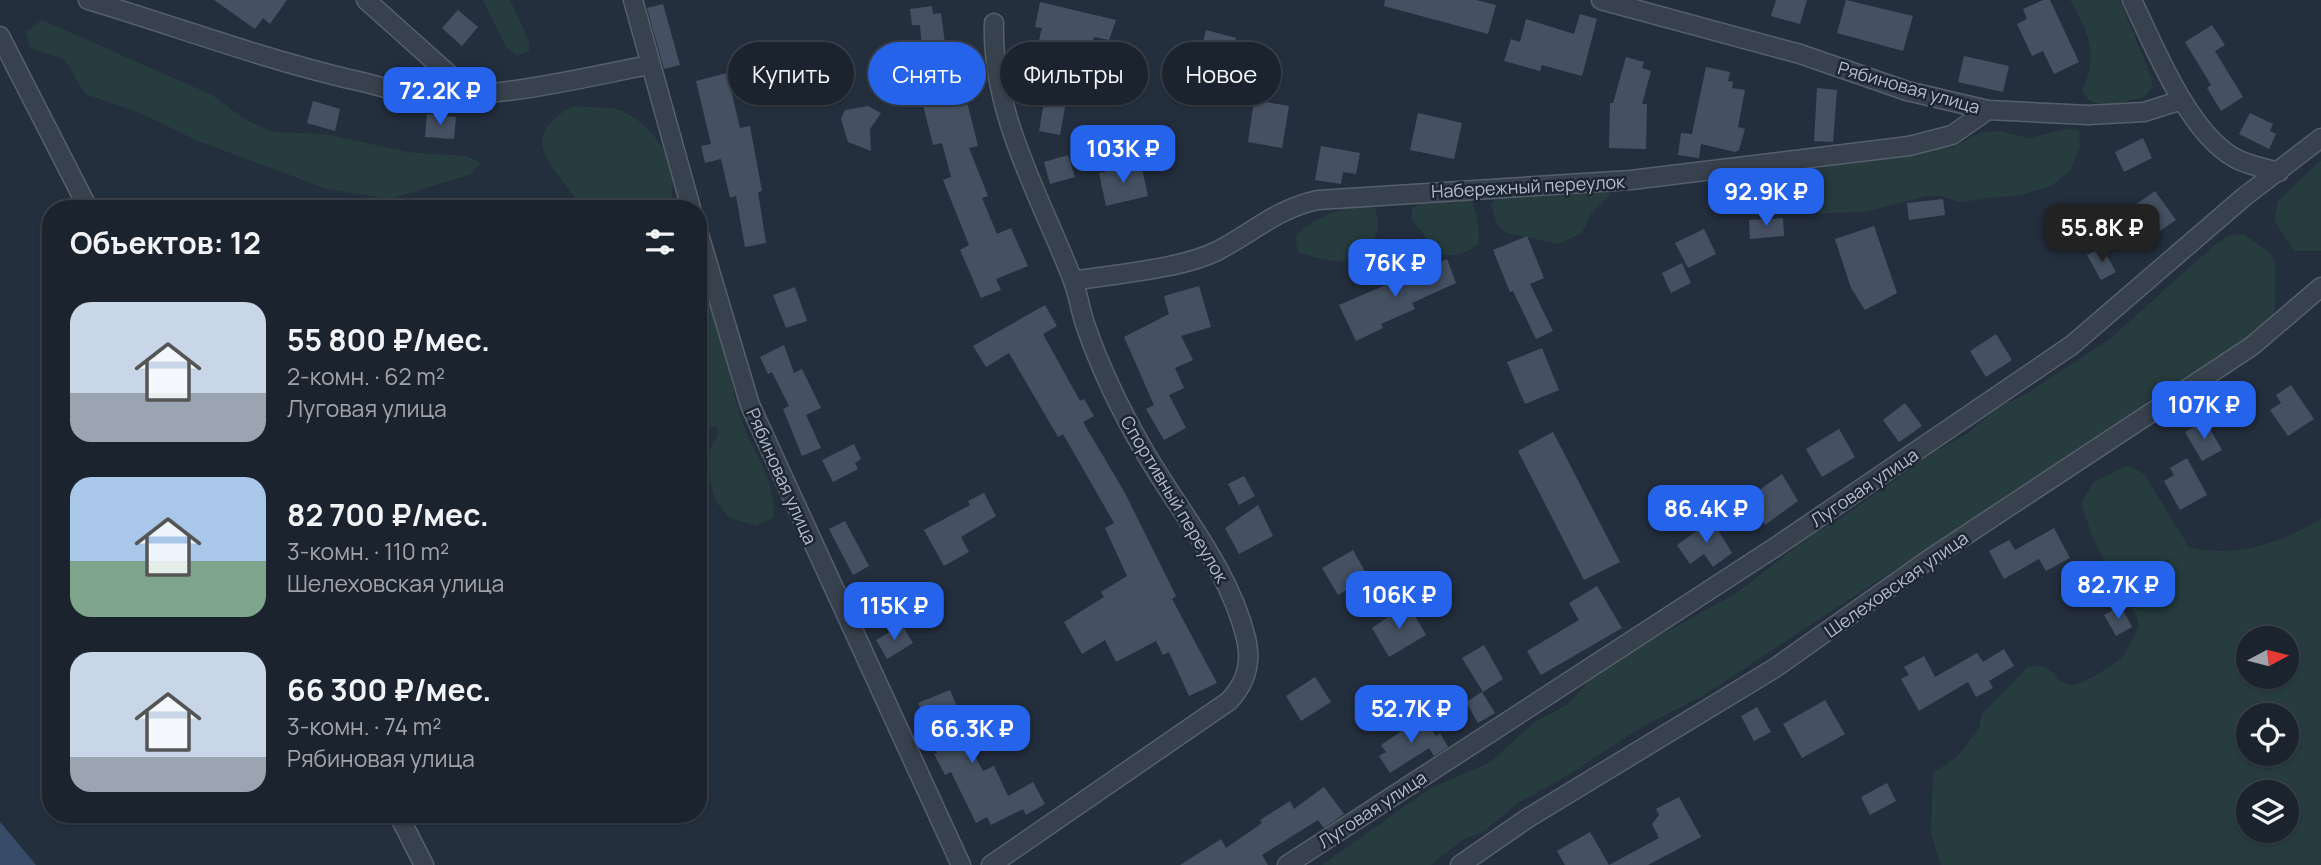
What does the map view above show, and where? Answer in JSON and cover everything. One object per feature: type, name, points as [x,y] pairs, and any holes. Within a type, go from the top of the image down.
[{"type":"street","points":[[88,0],[155,24],[313,71],[415,94],[530,90],[649,65]]},
{"type":"street","points":[[366,0],[471,94]]},
{"type":"street","points":[[633,0],[689,200]]},
{"type":"street","name":"Рябиновая улица","points":[[1601,0],[1800,54],[1895,87],[1988,110],[2088,115],[2144,112],[2182,100]]},
{"type":"street","points":[[2132,0],[2182,100],[2208,135],[2233,157],[2279,172]]},
{"type":"street","name":"Спортивный переулок","points":[[991,865],[1219,710],[1237,692],[1249,662],[1247,640],[1229,591],[1119,404],[1093,344],[1073,281],[1027,172],[999,88],[993,54],[994,23]]},
{"type":"street","points":[[0,36],[84,200]]},
{"type":"street","name":"Набережный переулок","points":[[1073,281],[1197,259],[1217,251],[1284,209],[1318,200],[1631,180],[1909,146],[1952,135],[1988,110]]},
{"type":"street","name":"Луговая улица","points":[[1287,865],[1777,546],[2073,345],[2244,197],[2321,138]]},
{"type":"street","name":"Рябиновая улица","points":[[707,261],[750,405],[961,865]]},
{"type":"street","name":"Шелеховская улица","points":[[1460,865],[1528,818],[1775,667],[1928,560],[2252,346],[2321,287]]},
{"type":"street","points":[[403,823],[424,865]]},
{"type":"green space","points":[[483,0],[510,0],[529,41],[529,51],[517,56],[506,47]]},
{"type":"green space","points":[[2070,0],[2120,0],[2152,79],[2152,87],[2144,97],[2100,104],[2086,97],[2082,89],[2091,55],[2082,21]]},
{"type":"green space","points":[[42,20],[212,95],[246,120],[273,132],[325,134],[407,152],[467,156],[481,163],[471,174],[390,199],[327,189],[198,141],[138,112],[85,94],[65,60],[30,48],[26,32]]},
{"type":"green space","points":[[573,106],[611,108],[622,111],[643,124],[660,143],[671,165],[671,200],[576,200],[553,167],[542,143],[545,131],[554,119]]},
{"type":"green space","points":[[2069,128],[2079,131],[2080,147],[2070,171],[2051,186],[2020,195],[1959,202],[1941,196],[1927,196],[1865,212],[1757,215],[1741,213],[1731,208],[1723,200],[1717,180],[1860,158],[1899,156],[1939,147],[1952,148],[1982,132],[1999,131],[2030,138]]},
{"type":"green space","points":[[2321,160],[2321,251],[2294,251],[2274,220],[2278,201]]},
{"type":"green space","points":[[1609,187],[1610,195],[1590,215],[1582,233],[1558,244],[1507,233],[1497,225],[1491,204],[1499,196]]},
{"type":"green space","points":[[1462,197],[1471,199],[1479,243],[1460,254],[1438,253],[1411,218],[1413,208],[1421,202]]},
{"type":"green space","points":[[1359,205],[1375,208],[1378,220],[1374,240],[1369,250],[1361,257],[1341,261],[1298,252],[1295,238],[1308,225]]},
{"type":"green space","points":[[2244,234],[2271,255],[2275,269],[2273,315],[2247,338],[1704,695],[1642,727],[1568,775],[1518,803],[1483,832],[1464,839],[1431,865],[1322,865],[1429,789],[1489,763],[1536,721],[1567,705],[1589,681],[1614,661],[1738,592],[1811,535],[1840,519],[1936,451],[1968,433],[1998,407],[2026,394],[2110,339],[2212,247],[2230,235]]},
{"type":"green space","points":[[707,289],[720,326],[740,415],[770,487],[774,517],[756,526],[730,518],[716,502],[707,470],[707,460],[708,452],[719,434],[716,426],[707,428]]},
{"type":"green space","points":[[2128,465],[2144,474],[2189,547],[2240,550],[2291,535],[2321,518],[2321,865],[1941,865],[1931,833],[1933,773],[1958,756],[1979,729],[1982,714],[2028,667],[2043,666],[2064,683],[2075,685],[2089,679],[2123,656],[2139,626],[2137,617],[2093,539],[2081,503],[2094,482]]},
{"type":"water","points":[[0,822],[36,865],[0,865]]},
{"type":"building","points":[[214,0],[287,0],[270,24],[263,18],[255,29]]},
{"type":"building","points":[[1385,0],[1476,0],[1496,5],[1488,34],[1384,6]]},
{"type":"building","points":[[1776,0],[1807,0],[1800,24],[1771,16]]},
{"type":"building","points":[[1846,0],[1913,16],[1903,51],[1837,33]]},
{"type":"building","points":[[2043,0],[2050,0],[2079,62],[2054,74],[2043,51],[2032,56],[2017,24],[2027,19],[2023,9]]},
{"type":"building","points":[[1040,2],[1116,20],[1109,40],[1094,37],[1093,42],[1038,42],[1042,28],[1035,27]]},
{"type":"building","points":[[663,4],[680,65],[664,69],[647,8]]},
{"type":"building","points":[[932,6],[933,14],[941,13],[945,42],[922,42],[920,25],[912,25],[910,9]]},
{"type":"building","points":[[458,10],[478,27],[462,46],[442,28]]},
{"type":"building","points":[[1580,14],[1597,19],[1582,76],[1542,65],[1540,71],[1504,61],[1511,39],[1520,42],[1526,19],[1574,34]]},
{"type":"building","points":[[2212,25],[2225,45],[2215,51],[2243,97],[2221,111],[2207,88],[2211,85],[2185,42]]},
{"type":"building","points":[[1206,30],[1236,38],[1235,42],[1203,42]]},
{"type":"building","points":[[1964,56],[2009,66],[2003,92],[1958,82]]},
{"type":"building","points":[[1626,57],[1644,62],[1642,68],[1651,71],[1642,104],[1647,104],[1646,149],[1609,148],[1610,103],[1613,103]]},
{"type":"building","points":[[1706,67],[1730,72],[1728,81],[1733,82],[1732,88],[1745,90],[1738,127],[1745,129],[1739,150],[1735,152],[1701,144],[1699,158],[1678,155],[1681,133],[1692,134]]},
{"type":"building","points":[[727,73],[728,105],[735,105],[740,128],[750,126],[762,191],[758,192],[766,243],[745,247],[736,196],[730,198],[721,159],[705,163],[701,146],[711,144],[696,81]]},
{"type":"building","points":[[1817,88],[1837,90],[1833,142],[1814,141]]},
{"type":"building","points":[[313,101],[340,109],[335,131],[307,123]]},
{"type":"building","points":[[923,105],[968,105],[978,146],[969,148],[988,196],[982,198],[997,234],[1011,228],[1028,266],[996,279],[1001,290],[981,298],[960,250],[969,245],[943,180],[951,177],[942,143],[933,145]]},
{"type":"building","points":[[1044,105],[1065,105],[1060,135],[1039,131]]},
{"type":"building","points":[[1253,105],[1289,106],[1282,148],[1248,142]]},
{"type":"building","points":[[868,106],[881,113],[870,129],[871,151],[848,142],[841,119],[845,110]]},
{"type":"building","points":[[1418,113],[1462,123],[1454,159],[1410,150]]},
{"type":"building","points":[[2250,113],[2273,124],[2270,131],[2276,134],[2269,149],[2239,134]]},
{"type":"building","points":[[427,114],[456,117],[454,139],[425,137]]},
{"type":"building","points":[[2143,138],[2152,158],[2124,172],[2115,152]]},
{"type":"building","points":[[1321,146],[1360,153],[1356,174],[1343,172],[1341,184],[1315,180]]},
{"type":"building","points":[[1068,155],[1075,177],[1050,184],[1044,162]]},
{"type":"building","points":[[1141,164],[1148,196],[1106,206],[1099,173]]},
{"type":"building","points":[[2155,191],[2176,220],[2146,241],[2125,212]]},
{"type":"building","points":[[1943,199],[1945,215],[1909,220],[1907,203]]},
{"type":"building","points":[[1783,218],[1784,236],[1750,239],[1749,220]]},
{"type":"building","points":[[1874,226],[1897,293],[1865,310],[1851,288],[1835,239]]},
{"type":"building","points":[[1704,229],[1716,254],[1688,268],[1675,243]]},
{"type":"building","points":[[1527,236],[1544,278],[1530,284],[1553,331],[1536,339],[1513,291],[1510,292],[1493,250]]},
{"type":"building","points":[[2102,247],[2116,272],[2101,280],[2087,255]]},
{"type":"building","points":[[1447,259],[1456,283],[1412,303],[1415,309],[1381,324],[1383,328],[1356,341],[1339,305]]},
{"type":"building","points":[[1682,263],[1691,283],[1671,293],[1662,273]]},
{"type":"building","points":[[1199,286],[1211,327],[1181,336],[1193,360],[1175,368],[1184,388],[1169,395],[1186,428],[1164,440],[1146,409],[1154,405],[1124,337],[1169,314],[1164,296]]},
{"type":"building","points":[[795,287],[807,321],[786,328],[773,295]]},
{"type":"building","points":[[1045,305],[1057,326],[1043,334],[1080,401],[1084,399],[1094,416],[1083,422],[1125,493],[1176,596],[1172,599],[1217,683],[1189,696],[1169,652],[1163,655],[1156,641],[1116,662],[1105,640],[1082,654],[1064,622],[1104,597],[1101,592],[1127,576],[1105,528],[1114,523],[1063,434],[1058,437],[1009,353],[986,367],[973,346]]},
{"type":"building","points":[[1996,334],[2012,360],[1986,377],[1970,351]]},
{"type":"building","points":[[784,345],[794,373],[802,369],[821,408],[806,415],[821,448],[802,456],[783,409],[789,406],[772,372],[768,374],[760,357]]},
{"type":"building","points":[[1542,348],[1559,390],[1525,404],[1507,362]]},
{"type":"building","points":[[2291,385],[2314,419],[2288,436],[2270,410],[2281,403],[2276,395]]},
{"type":"building","points":[[1905,403],[1922,426],[1899,442],[1883,420]]},
{"type":"building","points":[[2205,420],[2222,450],[2202,461],[2185,432]]},
{"type":"building","points":[[1839,429],[1855,457],[1822,477],[1806,449]]},
{"type":"building","points":[[1553,432],[1620,562],[1584,580],[1518,451]]},
{"type":"building","points":[[854,444],[861,459],[855,463],[858,469],[833,482],[822,460]]},
{"type":"building","points":[[2187,458],[2207,495],[2180,510],[2164,481],[2174,475],[2170,468]]},
{"type":"building","points":[[1782,474],[1798,501],[1765,525],[1756,511],[1725,514]]},
{"type":"building","points":[[1244,476],[1255,496],[1239,505],[1228,484]]},
{"type":"building","points":[[984,493],[996,516],[961,537],[969,552],[944,566],[924,530],[970,505],[968,501]]},
{"type":"building","points":[[1258,505],[1273,536],[1239,554],[1225,528]]},
{"type":"building","points":[[1712,520],[1732,553],[1713,567],[1704,554],[1690,564],[1677,545]]},
{"type":"building","points":[[845,521],[869,566],[853,575],[829,529]]},
{"type":"building","points":[[2054,528],[2070,558],[2046,571],[2039,559],[2004,579],[1989,551],[2009,540],[2015,550]]},
{"type":"building","points":[[1353,550],[1368,577],[1338,595],[1322,568]]},
{"type":"building","points":[[1597,586],[1622,628],[1541,675],[1527,651],[1579,620],[1569,603]]},
{"type":"building","points":[[2121,606],[2132,627],[2116,636],[2104,615]]},
{"type":"building","points":[[1401,608],[1404,613],[1411,609],[1426,635],[1389,657],[1372,628]]},
{"type":"building","points":[[902,625],[913,643],[887,659],[876,640]]},
{"type":"building","points":[[1484,645],[1503,679],[1483,692],[1462,658]]},
{"type":"building","points":[[2004,649],[2014,666],[1989,681],[1993,688],[1976,697],[1968,682],[1919,711],[1901,679],[1909,675],[1904,667],[1924,656],[1935,677],[1977,653],[1983,662]]},
{"type":"building","points":[[1315,677],[1331,702],[1301,721],[1286,696]]},
{"type":"building","points":[[950,690],[969,734],[964,736],[983,771],[994,766],[1008,796],[1033,782],[1045,804],[1026,815],[1023,809],[991,825],[987,817],[976,823],[951,772],[945,775],[934,754],[937,753],[928,738],[933,736],[918,703]]},
{"type":"building","points":[[1482,692],[1495,713],[1478,723],[1466,702]]},
{"type":"building","points":[[1825,700],[1845,734],[1802,758],[1783,724]]},
{"type":"building","points":[[1757,707],[1771,732],[1754,741],[1741,716]]},
{"type":"building","points":[[1422,717],[1436,736],[1440,733],[1448,747],[1434,756],[1429,748],[1390,773],[1379,756],[1386,752],[1381,745]]},
{"type":"building","points":[[1887,783],[1896,801],[1870,815],[1861,797]]},
{"type":"building","points":[[1324,787],[1344,814],[1324,828],[1318,820],[1262,855],[1268,865],[1180,865],[1221,839],[1226,848],[1262,823],[1260,820],[1290,801],[1294,809]]},
{"type":"building","points":[[1679,797],[1701,837],[1648,865],[1609,865],[1659,838],[1652,824],[1659,815],[1656,809]]},
{"type":"building","points":[[1590,832],[1609,865],[1565,865],[1557,851]]}]
